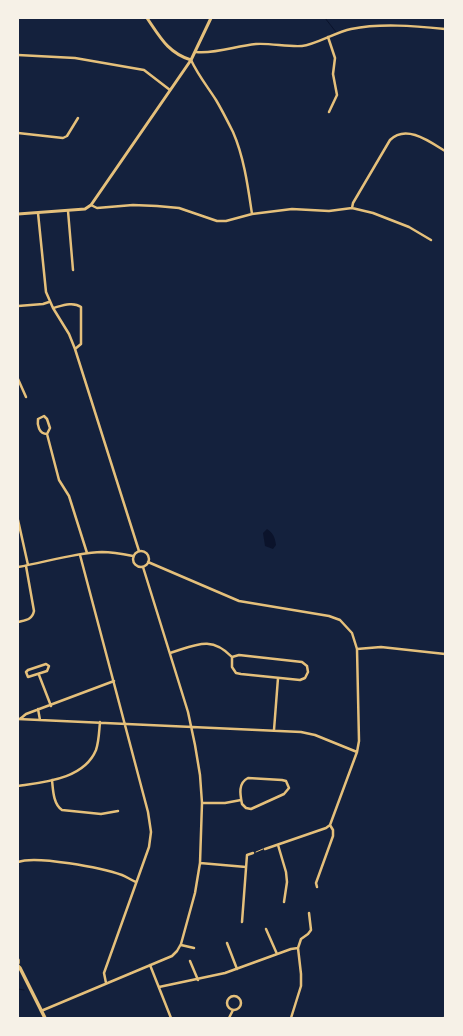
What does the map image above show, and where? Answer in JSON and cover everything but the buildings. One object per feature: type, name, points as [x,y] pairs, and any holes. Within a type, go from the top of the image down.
[{"type":"main road","points":[[18,960],[18,965],[44,1018]]},
{"type":"street","points":[[147,18],[167,46],[180,56],[191,60],[197,73],[216,101],[233,133],[247,182],[252,214]]},
{"type":"street","points":[[18,214],[85,209],[91,205],[191,60],[211,18]]},
{"type":"street","points":[[196,52],[205,53],[224,51],[256,44],[303,46],[350,30],[368,27],[411,26],[445,29]]},
{"type":"street","points":[[328,37],[335,58],[334,74],[337,95],[329,112]]},
{"type":"street","points":[[18,55],[75,58],[144,70],[170,90]]},
{"type":"street","points":[[18,133],[63,138],[67,136],[78,118]]},
{"type":"street","points":[[352,208],[353,203],[386,146],[395,135],[416,134],[427,139],[445,151]]},
{"type":"street","points":[[91,205],[97,208],[133,205],[171,207],[217,220],[226,221],[252,214],[292,209],[329,212],[352,208],[373,213],[409,227],[431,240]]},
{"type":"street","points":[[68,211],[73,270]]},
{"type":"street","points":[[38,213],[45,281],[49,302],[69,334],[75,349],[139,551]]},
{"type":"street","points":[[18,306],[43,304],[49,302]]},
{"type":"street","points":[[53,308],[74,304],[81,307],[81,344],[75,349]]},
{"type":"street","points":[[18,379],[26,397]]},
{"type":"street","points":[[47,434],[42,434],[40,432],[38,422],[39,417],[41,416],[44,416],[47,419],[50,428],[47,434],[59,480],[69,496],[87,553]]},
{"type":"street","points":[[18,520],[34,611],[33,617],[29,620],[18,622]]},
{"type":"street","points":[[139,551],[133,556],[132,561],[135,566],[143,567]]},
{"type":"street","points":[[139,551],[146,553],[148,557],[148,562],[143,567]]},
{"type":"street","points":[[18,567],[87,553],[110,553],[133,556]]},
{"type":"street","points":[[80,555],[151,824],[149,847],[104,973],[106,983]]},
{"type":"street","points":[[148,562],[239,601],[329,616],[340,620],[352,633],[357,648],[359,741],[357,752],[330,825],[326,828],[278,845],[265,848]]},
{"type":"street","points":[[41,1011],[172,956],[181,945],[195,893],[200,863],[202,803],[200,776],[192,727],[143,567]]},
{"type":"street","points":[[170,653],[202,643],[214,643],[224,648],[232,656],[232,667],[236,673],[300,680],[305,678],[308,672],[307,666],[302,662],[239,655],[232,656]]},
{"type":"street","points":[[357,648],[381,647],[445,654]]},
{"type":"street","points":[[48,664],[49,666],[47,671],[39,675],[28,677],[26,672],[48,664]]},
{"type":"street","points":[[39,675],[50,706]]},
{"type":"street","points":[[274,730],[278,678]]},
{"type":"street","points":[[18,719],[38,709],[50,706],[114,681]]},
{"type":"street","points":[[38,709],[40,720]]},
{"type":"street","points":[[18,719],[301,732],[315,735],[357,752]]},
{"type":"street","points":[[18,786],[52,780],[80,770],[90,760],[95,751],[98,742],[100,722]]},
{"type":"street","points":[[248,778],[282,780],[288,784],[289,788],[284,794],[251,809],[246,808],[242,804],[241,800],[240,785],[248,778]]},
{"type":"street","points":[[52,780],[56,804],[58,808],[62,810],[101,814],[118,811]]},
{"type":"street","points":[[202,803],[226,803],[241,800]]},
{"type":"street","points":[[317,887],[316,883],[333,836],[333,830],[330,825]]},
{"type":"street","points":[[278,845],[286,872],[287,882],[284,902]]},
{"type":"street","points":[[242,922],[247,855],[253,853]]},
{"type":"street","points":[[18,862],[29,860],[77,865],[118,874],[136,882]]},
{"type":"street","points":[[200,863],[246,867]]},
{"type":"street","points":[[291,1018],[301,986],[298,948],[302,939],[311,930],[309,913]]},
{"type":"street","points":[[266,929],[276,954]]},
{"type":"street","points":[[227,944],[237,969]]},
{"type":"street","points":[[181,945],[194,948]]},
{"type":"street","points":[[159,987],[198,980],[225,973],[291,948],[298,948]]},
{"type":"street","points":[[190,961],[198,980]]},
{"type":"street","points":[[150,965],[172,1018]]},
{"type":"street","points":[[229,1018],[233,1010],[239,1008],[241,1003],[240,998],[235,995],[230,997],[227,1002],[228,1007],[233,1010]]},
{"type":"path","points":[[253,853],[265,848]]},
{"type":"water","points":[[267,529],[275,540],[276,545],[273,549],[265,546],[263,533]]},
{"type":"waterway","points":[[325,18],[336,32]]},
{"type":"waterway","points":[[18,989],[24,990]]}]
